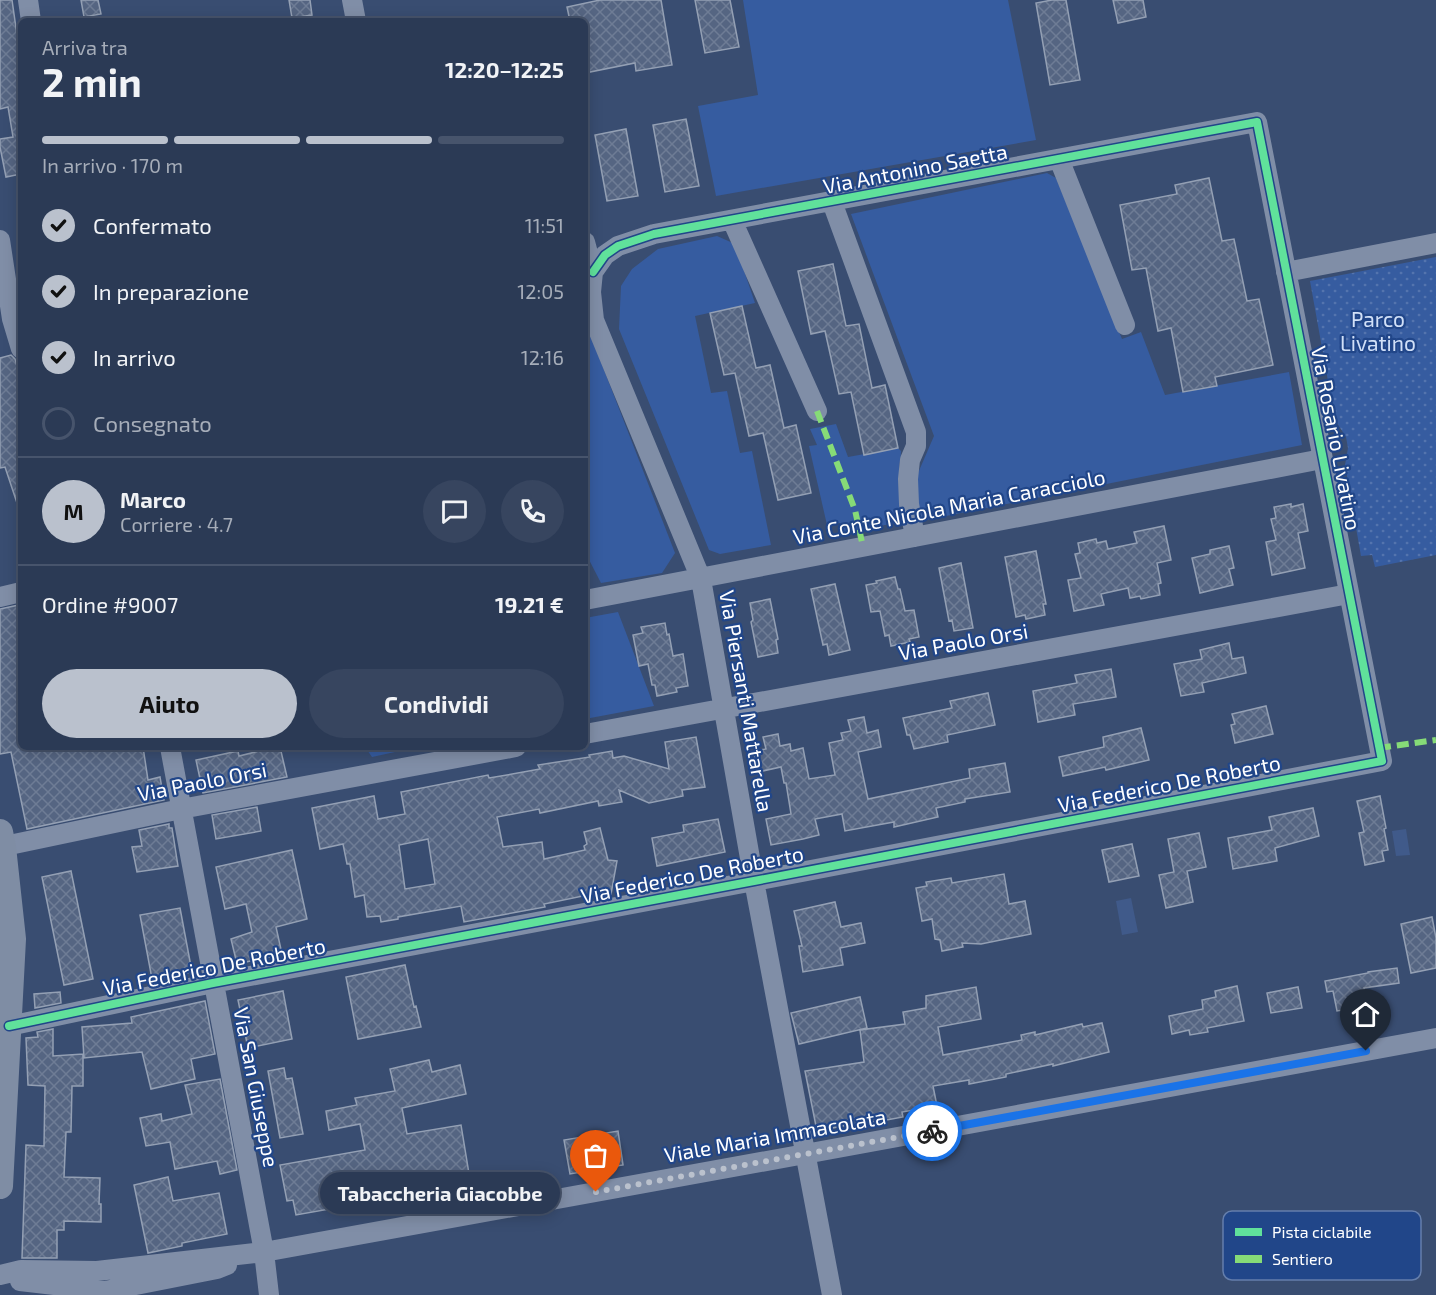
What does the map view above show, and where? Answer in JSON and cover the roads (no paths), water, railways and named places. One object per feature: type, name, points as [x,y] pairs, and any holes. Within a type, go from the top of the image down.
[{"type":"main road","points":[[0,1186],[6,1030],[6,940],[1,842]]},
{"type":"street","points":[[27,0],[30,18]]},
{"type":"street","points":[[352,0],[355,18]]},
{"type":"street","name":"Via Antonino Saetta","points":[[593,272],[605,255],[618,246],[654,234],[1257,122]]},
{"type":"street","name":"Via Rosario Livatino","points":[[1257,122],[1382,761]]},
{"type":"street","points":[[1059,159],[1125,325]]},
{"type":"street","points":[[832,202],[916,432],[916,446],[910,460],[908,479],[909,504],[915,537]]},
{"type":"street","points":[[732,220],[817,411]]},
{"type":"street","points":[[0,240],[12,319],[18,339]]},
{"type":"street","points":[[1286,272],[1436,243]]},
{"type":"street","name":"Via Piersanti Mattarella","points":[[588,253],[593,272],[591,292],[594,320],[701,579],[754,881],[832,1295]]},
{"type":"street","name":"Via Conte Nicola Maria Caracciolo","points":[[588,599],[1322,459]]},
{"type":"street","points":[[0,597],[18,593]]},
{"type":"street","name":"Via Paolo Orsi","points":[[588,733],[1349,594]]},
{"type":"street","name":"Via San Giuseppe","points":[[171,750],[264,1252],[269,1295]]},
{"type":"street","name":"Via Paolo Orsi","points":[[1,842],[500,750]]},
{"type":"street","name":"Via Federico De Roberto","points":[[6,1030],[213,982],[1382,761]]},
{"type":"street","name":"Viale Maria Immacolata","points":[[0,1276],[20,1281],[105,1291],[217,1269],[264,1252],[1436,1038]]},
{"type":"place","name":"Tabaccheria Giacobbe","points":[[596,1192]]},
{"type":"park label","name":"Parco Livatino","points":[[1378,330]]}]
